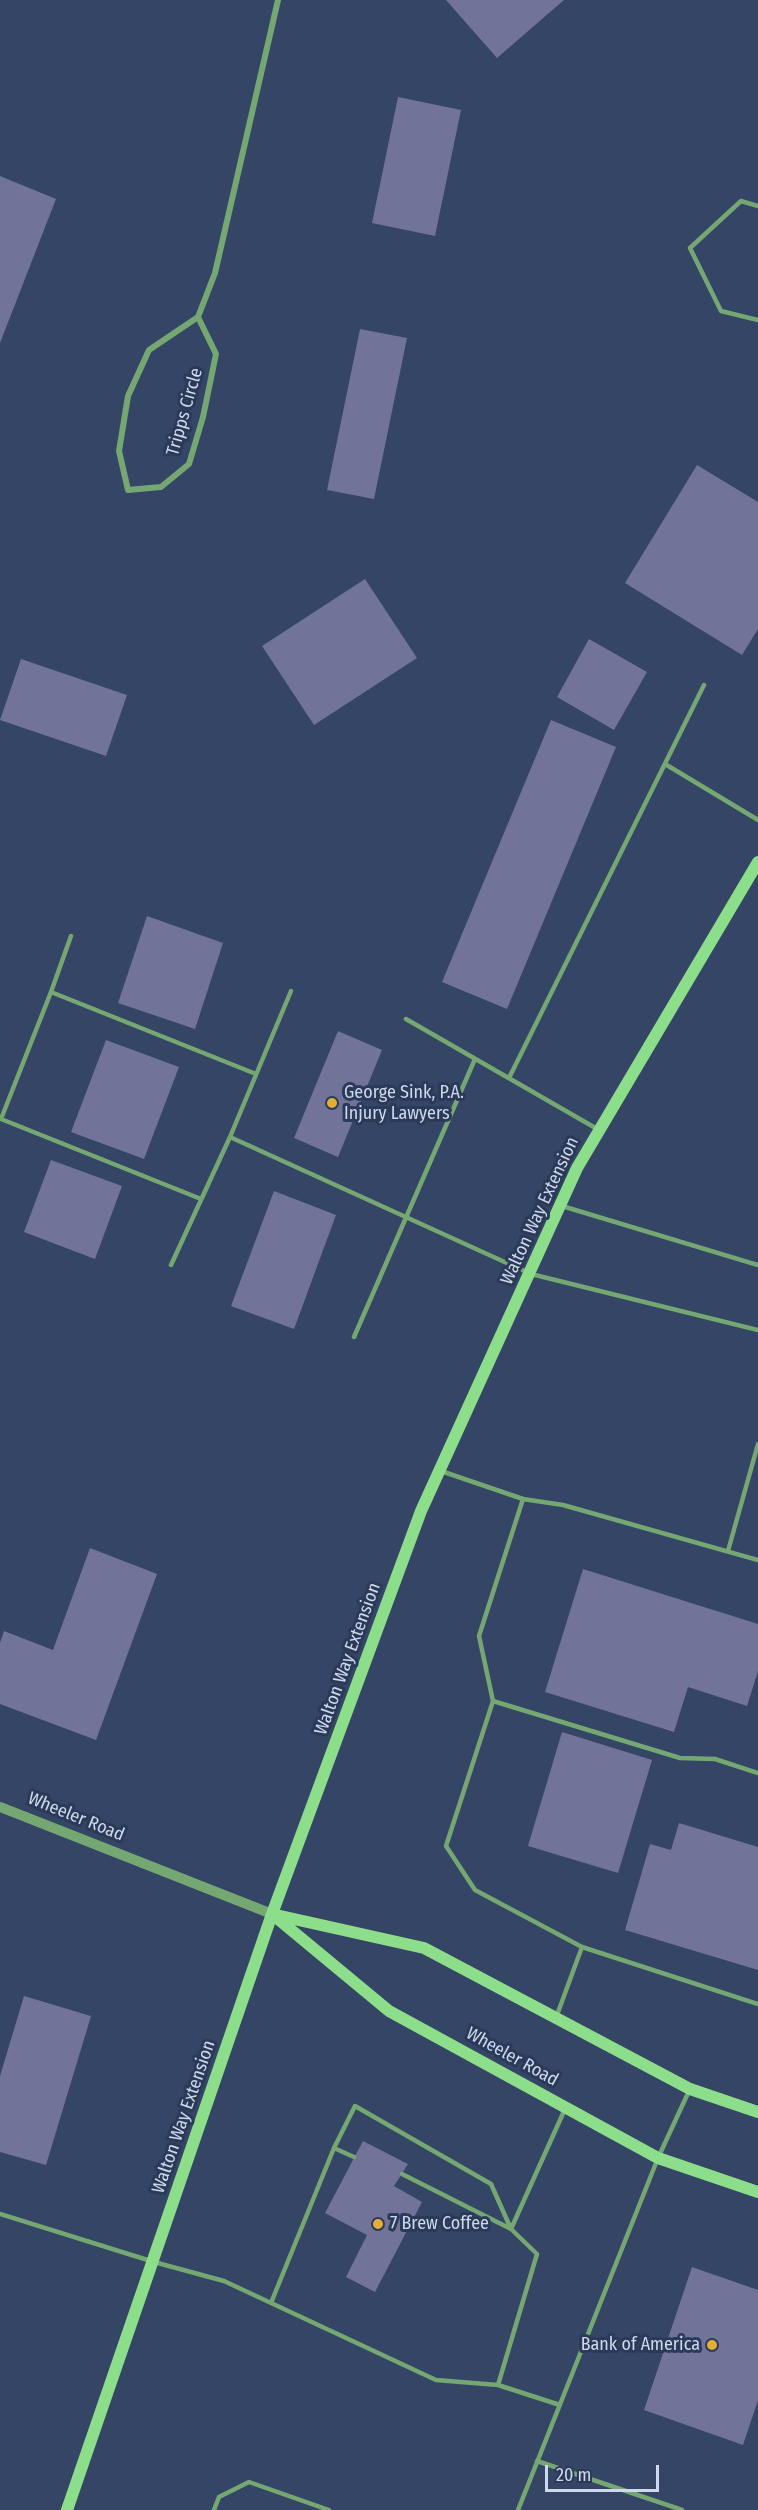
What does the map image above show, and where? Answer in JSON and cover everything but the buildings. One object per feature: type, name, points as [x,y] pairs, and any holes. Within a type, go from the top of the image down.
[{"type":"main road","name":"Walton Way Extension","points":[[67,2510],[272,1914],[422,1511],[577,1168],[758,862]]},
{"type":"main road","name":"Wheeler Road","points":[[272,1914],[424,1948],[690,2089],[758,2112]]},
{"type":"main road","name":"Wheeler Road","points":[[272,1914],[389,2011],[658,2158],[758,2192]]},
{"type":"street","points":[[198,316],[215,273],[278,0]]},
{"type":"street","name":"Tripps Circle","points":[[198,316],[216,354],[203,417],[189,464],[161,487],[128,490],[119,451],[128,396],[149,350],[198,316]]},
{"type":"street","name":"Wheeler Road","points":[[0,1807],[272,1914]]},
{"type":"lane","points":[[758,206],[741,201],[690,248],[721,311],[758,320]]},
{"type":"lane","points":[[509,1078],[704,685]]},
{"type":"lane","points":[[665,764],[758,820]]},
{"type":"lane","points":[[71,936],[1,1121],[201,1199]]},
{"type":"lane","points":[[171,1266],[230,1137],[291,991]]},
{"type":"lane","points":[[51,992],[256,1074]]},
{"type":"lane","points":[[406,1019],[599,1130]]},
{"type":"lane","points":[[354,1337],[408,1218],[475,1059]]},
{"type":"lane","points":[[230,1137],[531,1274],[758,1330]]},
{"type":"lane","points":[[560,1205],[758,1265]]},
{"type":"lane","points":[[728,1551],[758,1444]]},
{"type":"lane","points":[[440,1471],[523,1499],[563,1504],[758,1560]]},
{"type":"lane","points":[[523,1499],[479,1636],[493,1701],[446,1846],[475,1890],[582,1947],[758,2004]]},
{"type":"lane","points":[[493,1701],[680,1758],[715,1759],[758,1773]]},
{"type":"lane","points":[[556,2018],[582,1947]]},
{"type":"lane","points":[[518,2510],[658,2158],[690,2089]]},
{"type":"lane","points":[[271,2303],[334,2148],[355,2106],[490,2184],[511,2229]]},
{"type":"lane","points":[[511,2229],[566,2107]]},
{"type":"lane","points":[[334,2148],[354,2157]]},
{"type":"lane","points":[[402,2174],[511,2229],[537,2254],[498,2385]]},
{"type":"lane","points":[[0,2214],[154,2262],[224,2281],[436,2380],[498,2385],[560,2405]]},
{"type":"lane","points":[[537,2461],[682,2510]]},
{"type":"lane","points":[[214,2510],[219,2497],[249,2482],[329,2510]]},
{"type":"place","name":"George Sink, P.A. Injury Lawyers","points":[[332,1103]]},
{"type":"place","name":"7 Brew Coffee","points":[[378,2224]]},
{"type":"place","name":"Bank of America","points":[[712,2345]]}]
